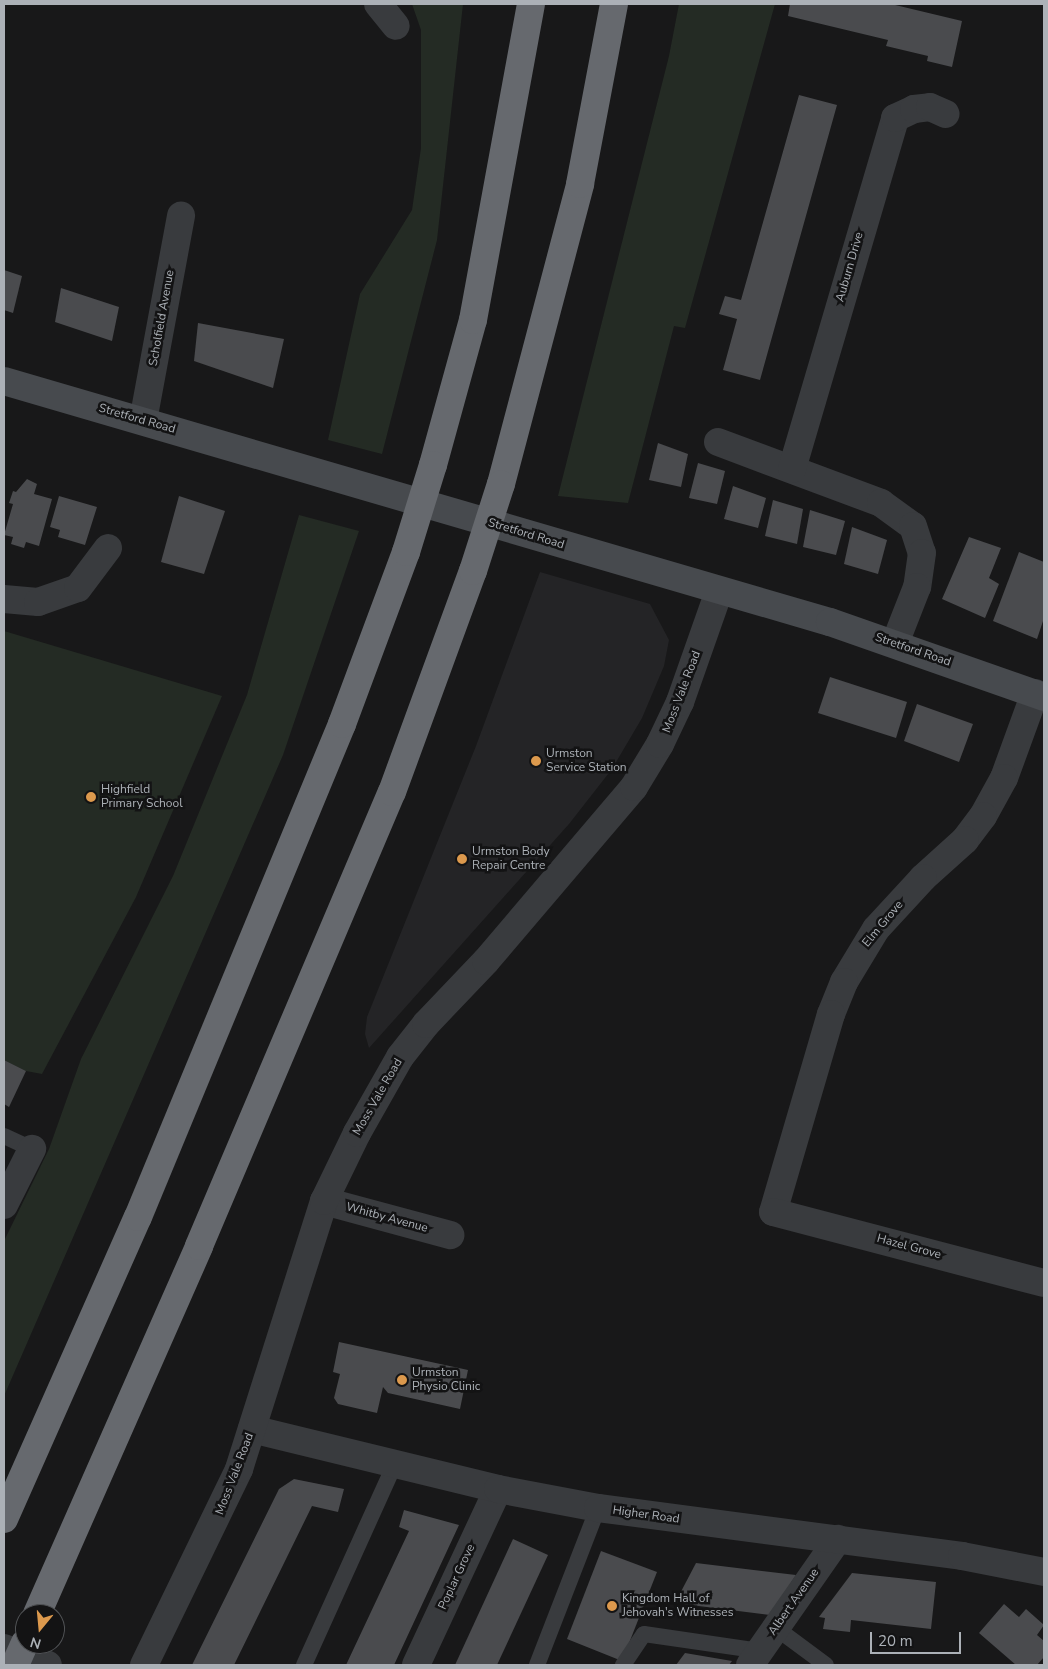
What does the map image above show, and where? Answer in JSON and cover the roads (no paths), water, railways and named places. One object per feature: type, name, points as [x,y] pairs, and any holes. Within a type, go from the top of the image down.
[{"type":"highway","points":[[4,1519],[146,1199],[342,724],[406,552],[433,465],[473,320],[531,4]]},
{"type":"highway","points":[[41,1604],[199,1246],[392,792],[473,571],[501,484],[580,184],[614,4]]},
{"type":"main road","name":"Stretford Road","points":[[4,381],[895,643],[1040,695]]},
{"type":"street","points":[[378,4],[396,26]]},
{"type":"street","name":"Auburn Drive","points":[[792,469],[894,118],[914,109],[930,107],[946,114]]},
{"type":"street","name":"Scholfield Avenue","points":[[143,421],[181,215]]},
{"type":"street","points":[[718,442],[881,503],[912,526],[922,553],[921,561],[917,587],[895,643]]},
{"type":"street","points":[[4,599],[38,602],[82,600],[108,548]]},
{"type":"street","name":"Moss Vale Road","points":[[144,1665],[221,1511],[252,1429],[324,1201],[356,1133],[400,1057],[596,834],[648,766],[680,702],[719,591]]},
{"type":"street","name":"Elm Grove","points":[[773,1212],[831,1014],[844,982],[876,929],[923,878],[965,840],[983,816],[1004,778],[1040,695]]},
{"type":"street","points":[[4,1205],[32,1149]]},
{"type":"street","name":"Whitby Avenue","points":[[324,1201],[450,1235]]},
{"type":"street","name":"Hazel Grove","points":[[773,1212],[1044,1283]]},
{"type":"street","name":"Higher Road","points":[[252,1429],[498,1489],[598,1508],[962,1556],[1044,1572]]},
{"type":"street","name":"Poplar Grove","points":[[416,1665],[498,1489]]},
{"type":"street","name":"Albert Avenue","points":[[755,1658],[838,1539]]},
{"type":"street","points":[[4,1648],[48,1665]]},
{"type":"lane","points":[[4,1136],[32,1149]]},
{"type":"lane","points":[[304,1665],[395,1463]]},
{"type":"lane","points":[[537,1665],[598,1508]]},
{"type":"lane","points":[[776,1628],[826,1665]]},
{"type":"lane","points":[[623,1665],[644,1634],[755,1658]]},
{"type":"place","name":"Urmston Service Station","points":[[536,761]]},
{"type":"place","name":"Highfield Primary School","points":[[91,797]]},
{"type":"place","name":"Urmston Body Repair Centre","points":[[462,859]]},
{"type":"place","name":"Urmston Physio Clinic","points":[[402,1380]]},
{"type":"place","name":"Kingdom Hall of Jehovah's Witnesses","points":[[612,1606]]}]
